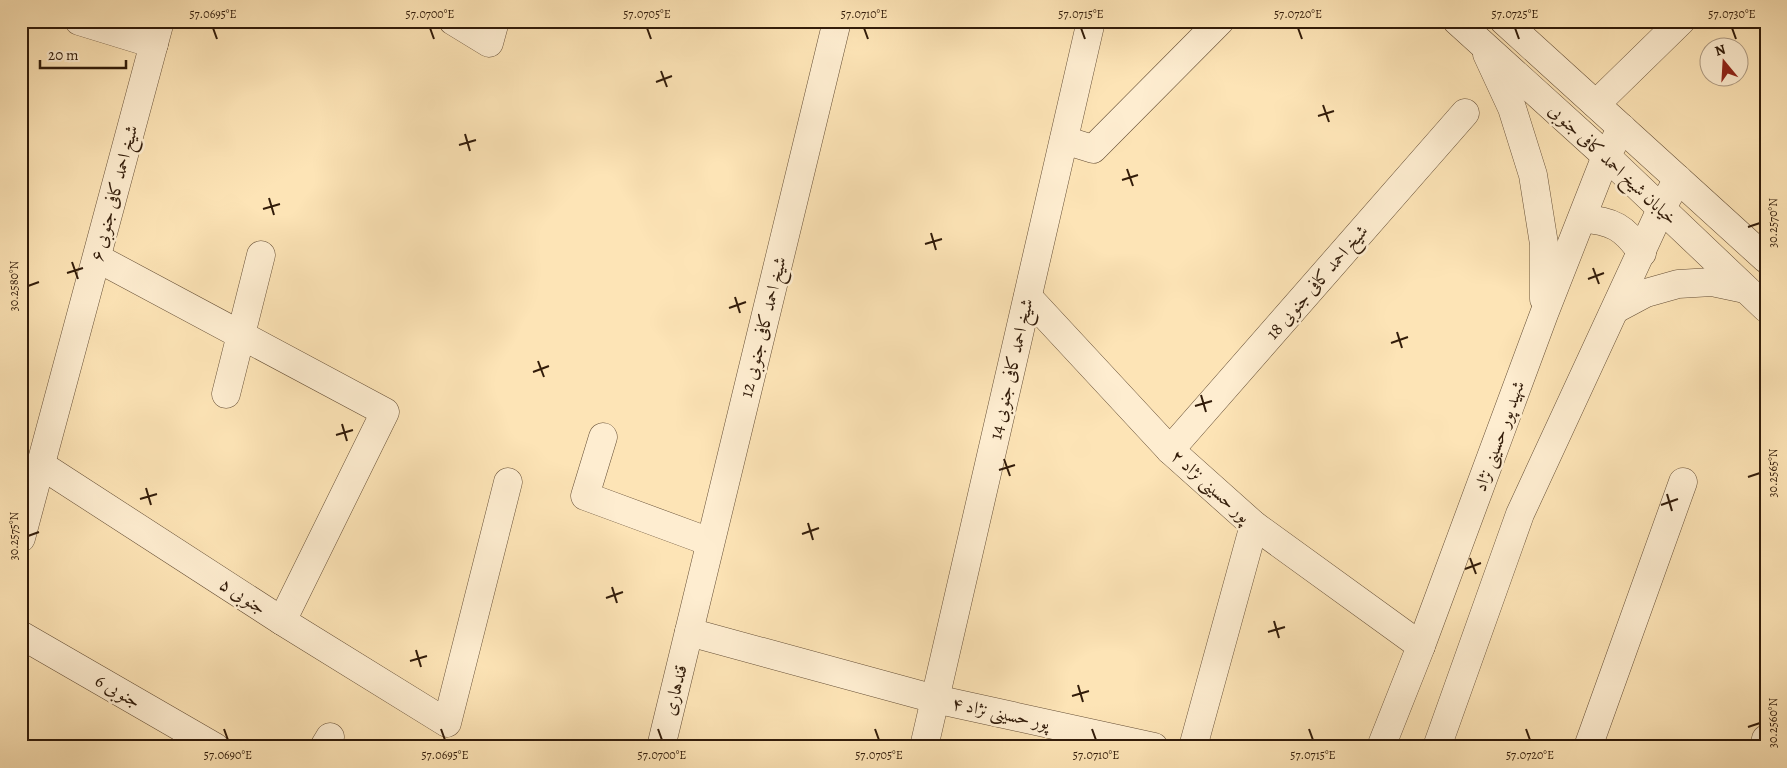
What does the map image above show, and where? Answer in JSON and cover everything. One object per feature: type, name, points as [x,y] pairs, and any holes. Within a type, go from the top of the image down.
[{"type":"street","points":[[79,21],[157,33]]},
{"type":"street","points":[[452,21],[489,43],[495,21]]},
{"type":"street","name":"شیخ احمد کافی جنوبی 12","points":[[689,632],[837,21]]},
{"type":"street","name":"شیخ احمد کافی جنوبی 14","points":[[924,747],[1091,21]]},
{"type":"street","points":[[1064,140],[1093,149],[1220,21]]},
{"type":"street","name":"خیابان شیخ احمد کافی جنوبی","points":[[1458,21],[1606,156],[1766,308]]},
{"type":"street","name":"خیابان شیخ احمد کافی جنوبی","points":[[1504,21],[1766,259]]},
{"type":"street","points":[[1596,104],[1680,21]]},
{"type":"street","name":"شیخ احمد کافی جنوبی ۶","points":[[21,538],[157,33]]},
{"type":"street","points":[[1482,44],[1512,108],[1533,175],[1544,244],[1544,314]]},
{"type":"street","name":"شیخ احمد کافی جنوبی 18","points":[[1170,450],[1465,113]]},
{"type":"street","name":"شهید پور حسینی نژاد","points":[[1381,747],[1544,314],[1606,156],[1622,128]]},
{"type":"street","points":[[1437,747],[1520,514],[1661,209],[1678,179]]},
{"type":"street","points":[[1582,219],[1600,220],[1617,226],[1632,237],[1642,253]]},
{"type":"street","points":[[226,394],[261,255]]},
{"type":"street","points":[[97,258],[385,412],[282,621]]},
{"type":"street","points":[[1616,309],[1646,293],[1678,284],[1712,282],[1745,289]]},
{"type":"street","name":"پور حسینی نژاد ۲","points":[[1028,297],[1170,450],[1254,525],[1420,646]]},
{"type":"street","points":[[603,437],[585,496],[710,542]]},
{"type":"street","name":"جنوبی ۵","points":[[41,466],[282,621],[447,724],[508,482]]},
{"type":"street","points":[[1588,747],[1684,482]]},
{"type":"street","points":[[1192,747],[1254,525]]},
{"type":"street","name":"پور حسینی نژاد ۴","points":[[689,632],[936,699],[1154,747]]},
{"type":"street","name":"قندهاری","points":[[661,747],[689,632]]},
{"type":"street","name":"جنوبی 6","points":[[21,635],[216,747]]},
{"type":"street","points":[[1764,747],[1766,739]]}]
